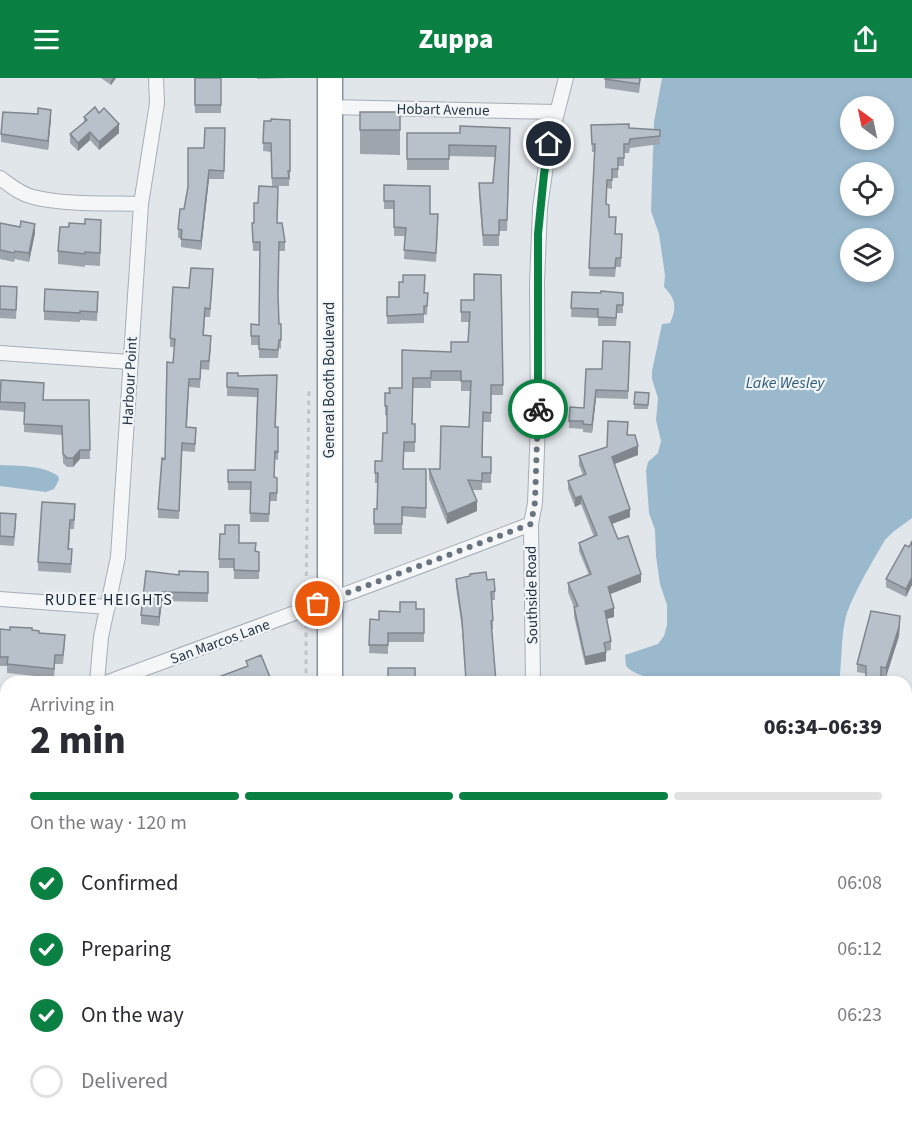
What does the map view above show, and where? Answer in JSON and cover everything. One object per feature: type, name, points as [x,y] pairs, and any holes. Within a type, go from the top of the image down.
[{"type":"highway","name":"General Booth Boulevard","points":[[330,78],[330,676]]},
{"type":"street","name":"Harbour Point","points":[[98,676],[101,637],[118,557],[141,204],[157,104],[156,78]]},
{"type":"street","name":"Southside Road","points":[[533,676],[531,524],[535,502],[538,424],[538,234],[544,174],[566,78]]},
{"type":"street","name":"Hobart Avenue","points":[[329,107],[557,112]]},
{"type":"street","points":[[0,178],[20,192],[33,197],[62,201],[141,204]]},
{"type":"street","points":[[0,353],[130,362]]},
{"type":"street","name":"San Marcos Lane","points":[[146,676],[330,599],[531,524]]},
{"type":"street","points":[[0,599],[108,607]]},
{"type":"path","points":[[306,676],[309,381]]},
{"type":"water","name":"Lake Wesley","points":[[662,78],[912,78],[912,518],[885,540],[851,602],[844,628],[840,676],[643,676],[626,666],[625,655],[658,644],[664,636],[667,625],[667,605],[660,584],[655,530],[649,513],[646,471],[648,462],[658,453],[661,441],[656,420],[658,398],[652,371],[662,324],[670,323],[674,313],[673,300],[664,287],[665,275],[659,234],[651,211],[654,122]]},
{"type":"water","points":[[0,465],[45,470],[58,476],[59,480],[54,489],[46,492],[0,486]]},
{"type":"building","points":[[195,78],[221,78],[221,105],[195,105]]},
{"type":"building","points":[[605,78],[640,78],[639,84]]},
{"type":"building","points":[[95,107],[99,113],[104,108],[119,124],[99,142],[90,132],[78,143],[70,134],[87,120],[84,117]]},
{"type":"building","points":[[38,108],[51,110],[48,141],[1,134],[3,112],[38,114]]},
{"type":"building","points":[[360,112],[400,112],[400,130],[360,130]]},
{"type":"building","points":[[271,119],[290,120],[289,178],[272,178],[271,143],[263,143],[264,121],[271,121]]},
{"type":"building","points":[[629,124],[629,128],[660,130],[660,136],[630,139],[629,144],[624,144],[624,158],[618,158],[618,169],[612,169],[612,180],[607,180],[606,204],[609,205],[609,217],[616,217],[615,234],[622,234],[621,258],[616,258],[615,268],[589,268],[595,144],[592,144],[591,125]]},
{"type":"building","points":[[460,126],[510,128],[507,220],[499,220],[499,235],[483,235],[479,183],[493,183],[496,146],[449,145],[449,159],[407,159],[407,133],[460,133]]},
{"type":"building","points":[[205,128],[225,128],[224,171],[209,170],[201,241],[181,239],[182,230],[178,229],[180,209],[184,209],[188,187],[188,148],[204,148]]},
{"type":"building","points":[[384,185],[430,186],[430,214],[438,214],[436,253],[404,250],[406,228],[394,227],[394,201],[384,201]]},
{"type":"building","points":[[259,186],[278,187],[277,223],[282,223],[285,242],[279,242],[278,294],[281,340],[279,340],[278,350],[259,349],[259,336],[251,336],[251,324],[259,325],[260,242],[253,242],[252,223],[254,223],[254,203],[258,203]]},
{"type":"building","points":[[85,219],[101,220],[100,253],[58,251],[60,227],[69,227],[69,223],[85,224]]},
{"type":"building","points":[[21,221],[35,224],[29,253],[0,250],[0,223],[20,227]]},
{"type":"building","points":[[191,268],[213,269],[210,309],[205,308],[203,335],[211,336],[209,361],[201,361],[200,379],[189,379],[186,427],[196,428],[195,444],[182,443],[179,511],[158,509],[162,458],[165,459],[167,362],[173,363],[175,339],[170,338],[173,287],[189,288]]},
{"type":"building","points":[[474,274],[501,275],[503,385],[491,385],[491,413],[483,412],[482,457],[491,457],[491,473],[482,473],[482,481],[468,480],[477,501],[447,514],[429,469],[440,469],[441,426],[469,427],[471,381],[461,381],[461,371],[431,371],[431,378],[413,378],[412,424],[415,424],[415,442],[404,442],[403,469],[426,469],[426,508],[402,507],[402,524],[374,524],[374,509],[377,509],[378,473],[375,473],[375,461],[382,461],[383,433],[387,433],[385,393],[390,393],[389,388],[402,388],[402,350],[451,352],[451,342],[468,342],[470,312],[461,312],[461,300],[474,300]]},
{"type":"building","points":[[403,275],[425,275],[424,293],[428,293],[424,314],[387,316],[387,297],[399,297],[399,282],[403,282]]},
{"type":"building","points":[[0,286],[17,287],[16,310],[0,309]]},
{"type":"building","points":[[45,289],[98,292],[97,312],[44,311]]},
{"type":"building","points":[[601,291],[623,293],[623,305],[617,305],[616,318],[598,317],[598,309],[571,308],[572,292],[601,293]]},
{"type":"building","points":[[603,341],[630,342],[628,391],[596,390],[592,425],[583,424],[583,421],[569,421],[570,407],[584,408],[586,369],[602,369]]},
{"type":"building","points":[[227,373],[238,373],[238,376],[277,375],[275,427],[278,427],[278,452],[275,451],[274,477],[277,478],[277,493],[270,493],[269,514],[250,513],[251,482],[228,482],[228,470],[255,470],[258,389],[227,387]]},
{"type":"building","points":[[1,380],[44,383],[43,400],[89,400],[90,450],[80,450],[73,458],[67,458],[63,454],[62,426],[24,424],[25,403],[0,402]]},
{"type":"building","points":[[635,392],[649,393],[648,405],[634,404]]},
{"type":"building","points":[[608,421],[628,422],[627,435],[635,435],[638,446],[612,457],[630,509],[609,517],[618,539],[628,536],[641,574],[608,587],[614,608],[605,611],[611,641],[604,643],[606,652],[585,657],[574,607],[578,606],[568,583],[591,574],[579,543],[597,535],[581,496],[575,498],[568,481],[586,474],[579,456],[607,447]]},
{"type":"building","points":[[42,502],[75,504],[74,520],[70,520],[68,549],[72,549],[71,564],[38,562]]},
{"type":"building","points":[[0,513],[16,514],[14,537],[0,536]]},
{"type":"building","points":[[225,525],[239,525],[239,543],[256,543],[255,551],[259,552],[259,571],[234,570],[234,559],[219,559],[220,534],[225,534]]},
{"type":"building","points":[[912,541],[912,577],[906,589],[886,579],[905,545],[909,547]]},
{"type":"building","points":[[146,571],[179,575],[179,571],[208,572],[208,593],[162,592],[159,617],[141,615]]},
{"type":"building","points":[[486,572],[487,580],[494,579],[495,591],[491,592],[493,620],[491,621],[496,676],[466,676],[462,620],[456,579],[470,576],[470,574]]},
{"type":"building","points":[[400,602],[416,602],[416,609],[424,609],[424,633],[388,633],[388,645],[369,645],[370,619],[379,620],[379,611],[400,612]]},
{"type":"building","points":[[871,611],[900,616],[899,627],[886,668],[881,667],[881,676],[866,676],[866,666],[857,664]]},
{"type":"building","points":[[10,627],[32,628],[39,633],[65,635],[63,655],[55,655],[54,669],[7,664],[8,657],[0,657],[0,629],[10,630]]},
{"type":"building","points":[[261,655],[270,676],[221,676],[248,666],[246,661]]},
{"type":"building","points":[[388,668],[415,668],[415,676],[388,676]]},
{"type":"way so far","points":[[318,604],[531,524],[535,502],[538,409]]},
{"type":"district","name":"RUDEE HEIGHTS","points":[[109,600]]},
{"type":"route","points":[[538,409],[538,234],[549,144]]}]
